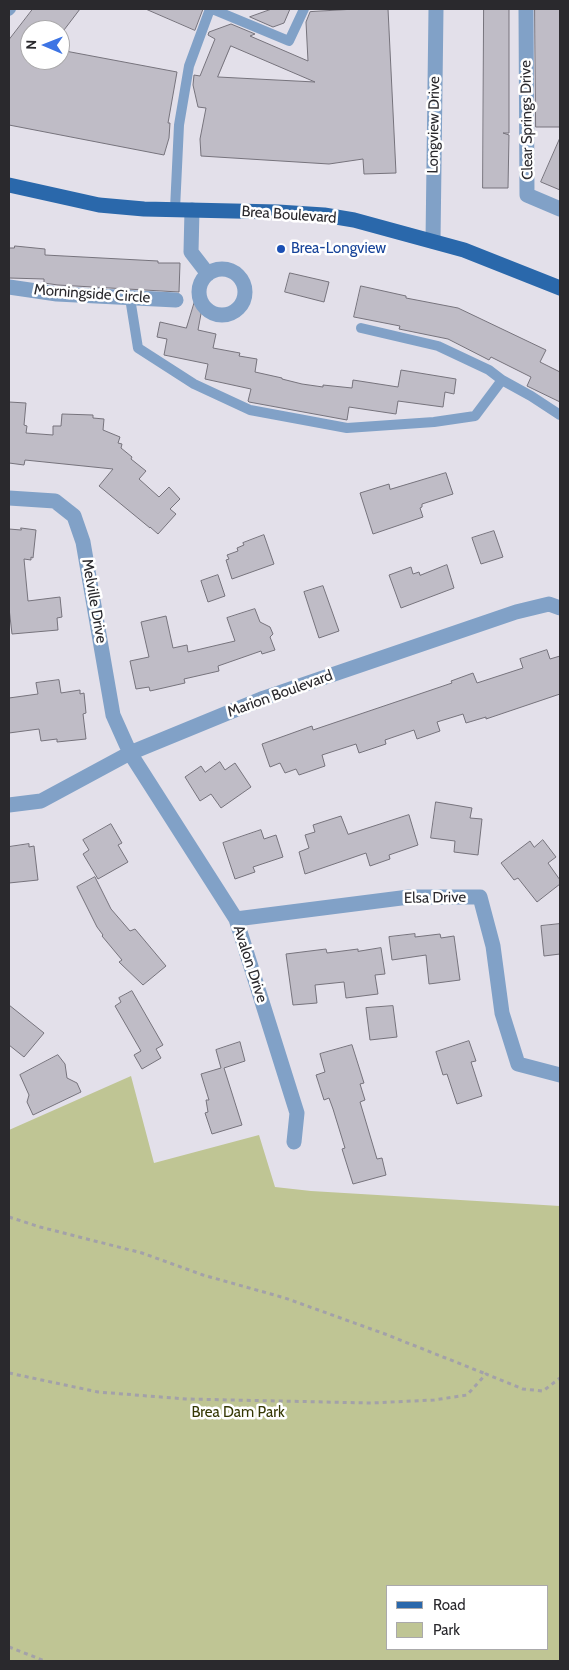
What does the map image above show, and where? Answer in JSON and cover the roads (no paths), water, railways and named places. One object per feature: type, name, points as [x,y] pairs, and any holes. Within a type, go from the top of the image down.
[{"type":"main road","name":"Brea Boulevard","points":[[9,185],[99,204],[144,209],[278,212],[324,215],[354,220],[464,250],[560,288]]},
{"type":"street","name":"Longview Drive","points":[[433,241],[436,9]]},
{"type":"street","name":"Clear Springs Drive","points":[[526,9],[527,195],[560,209]]},
{"type":"street","points":[[192,210],[191,252],[208,274]]},
{"type":"street","name":"Morningside Circle","points":[[9,287],[56,294],[176,300]]},
{"type":"street","name":"Melville Drive","points":[[9,498],[55,501],[74,516],[83,542],[113,715],[130,753]]},
{"type":"street","name":"Marion Boulevard","points":[[9,805],[41,801],[130,753],[264,698],[507,615],[549,604],[560,608]]},
{"type":"street","name":"Avalon Drive","points":[[130,753],[236,919],[297,1113],[294,1142]]},
{"type":"street","name":"Elsa Drive","points":[[236,919],[409,897],[480,897],[492,946],[502,1012],[518,1064],[560,1075]]},
{"type":"lane","points":[[175,209],[180,125],[189,66],[211,9],[288,41],[304,9]]},
{"type":"lane","points":[[130,298],[138,348],[194,384],[250,410],[347,428],[434,422],[475,416],[502,380]]},
{"type":"lane","points":[[361,328],[438,346],[489,370],[560,415]]},
{"type":"place","name":"Brea-Longview","points":[[281,249]]},
{"type":"park label","name":"Brea Dam Park","points":[[238,1413]]}]
